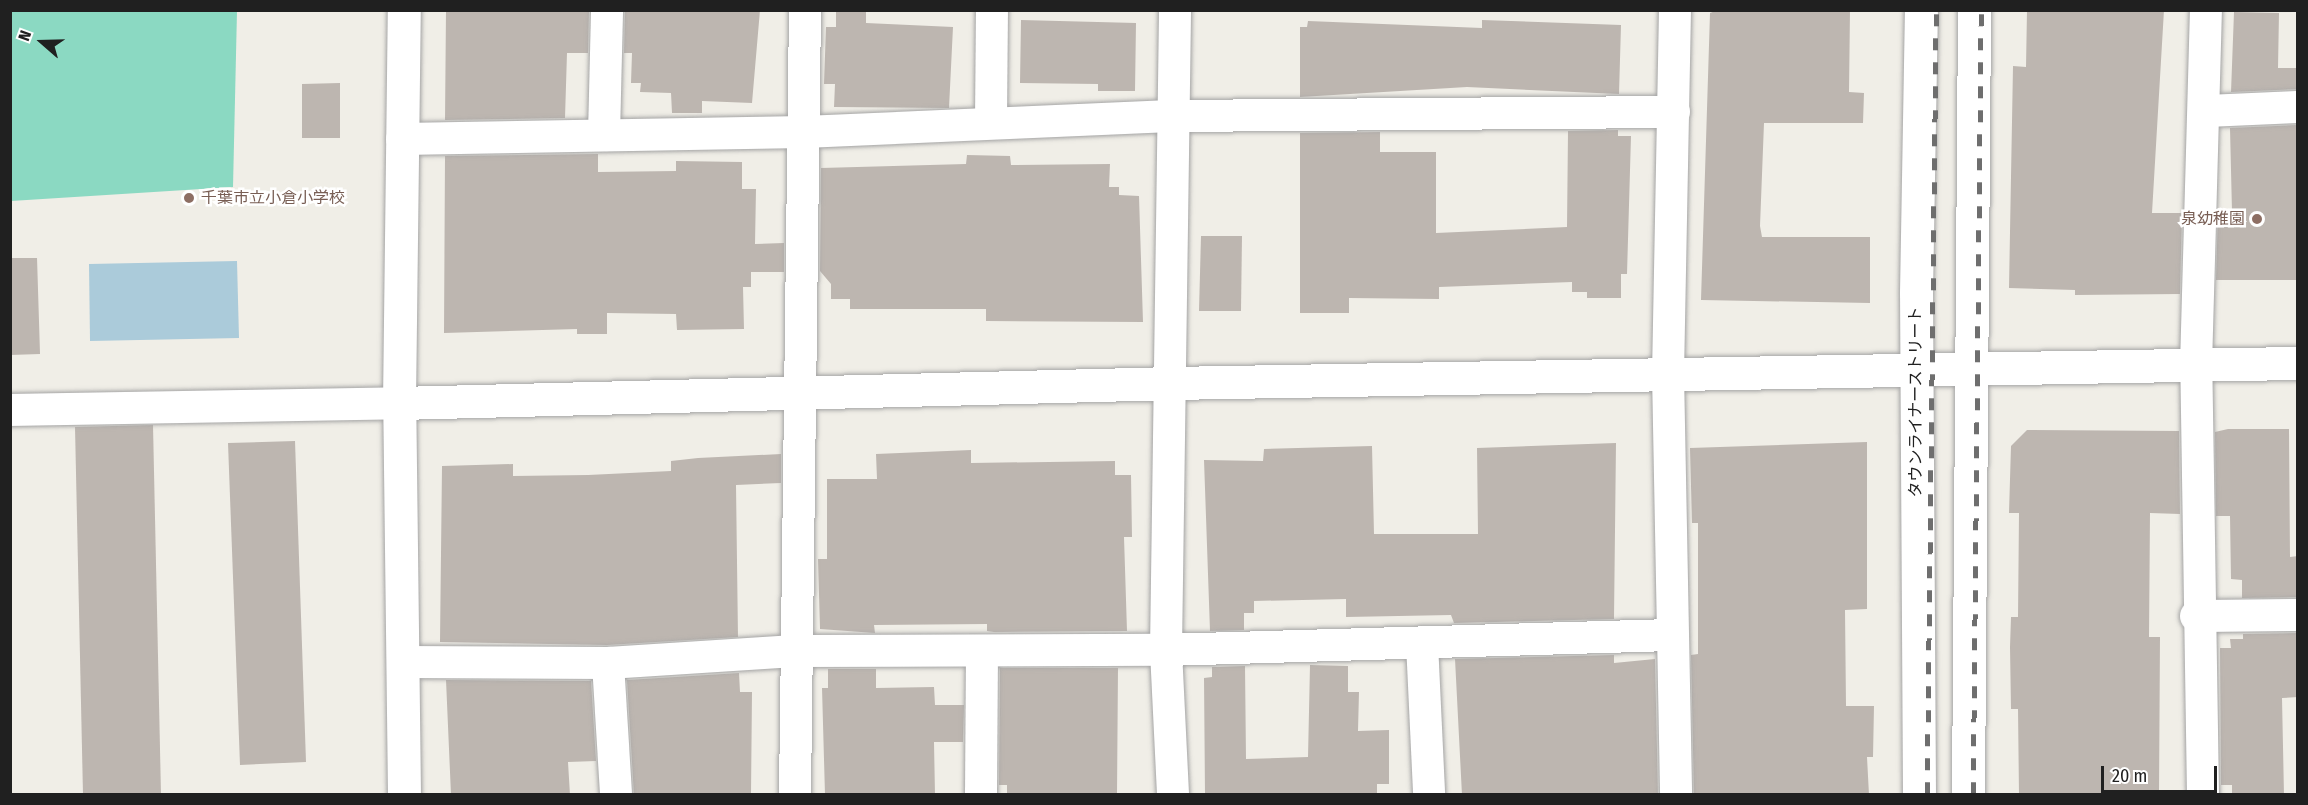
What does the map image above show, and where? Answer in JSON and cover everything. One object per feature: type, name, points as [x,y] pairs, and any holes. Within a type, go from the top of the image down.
[{"type":"street","points":[[404,10],[399,403],[404,795]]},
{"type":"street","points":[[604,135],[607,10]]},
{"type":"street","points":[[795,795],[796,392],[804,132],[805,10]]},
{"type":"street","points":[[991,122],[992,10]]},
{"type":"street","points":[[1173,795],[1166,650],[1171,116],[1175,10]]},
{"type":"street","points":[[1675,10],[1668,373],[1671,635],[1676,795]]},
{"type":"street","name":"タウンライナーストリート","points":[[1919,795],[1916,371],[1921,10]]},
{"type":"street","points":[[1968,795],[1974,10]]},
{"type":"street","points":[[2203,795],[2196,616],[2196,366],[2206,111],[2206,10]]},
{"type":"street","points":[[2206,111],[2298,107]]},
{"type":"street","points":[[402,139],[804,132],[991,122],[1171,116],[1674,112]]},
{"type":"street","points":[[10,410],[399,403],[1170,383],[2298,363]]},
{"type":"street","points":[[2196,616],[2298,615]]},
{"type":"street","points":[[404,662],[608,663],[795,651],[1166,650],[1671,635]]},
{"type":"street","points":[[1422,643],[1429,795]]},
{"type":"street","points":[[981,795],[982,651]]},
{"type":"street","points":[[608,663],[616,795]]},
{"type":"green space","points":[[11,10],[237,11],[233,187],[11,201]]},
{"type":"water","points":[[237,261],[239,338],[90,341],[89,264]]},
{"type":"building","points":[[446,10],[589,10],[588,53],[567,53],[565,118],[445,120]]},
{"type":"building","points":[[625,10],[760,10],[752,103],[702,101],[702,113],[672,113],[671,93],[640,92],[641,83],[631,83],[632,53],[624,53]]},
{"type":"building","points":[[836,10],[866,10],[866,23],[953,27],[949,108],[834,107],[835,84],[824,84],[826,27],[836,27]]},
{"type":"building","points":[[1718,10],[1850,10],[1849,92],[1864,93],[1863,123],[1764,123],[1760,226],[1762,237],[1870,237],[1870,303],[1701,300],[1710,13]]},
{"type":"building","points":[[2027,10],[2164,10],[2152,213],[2182,213],[2180,294],[2075,295],[2075,290],[2009,288],[2013,66],[2026,67]]},
{"type":"building","points":[[2234,12],[2279,13],[2278,68],[2298,68],[2298,89],[2231,92]]},
{"type":"building","points":[[1021,20],[1136,23],[1135,91],[1098,91],[1098,84],[1020,83]]},
{"type":"building","points":[[1482,20],[1621,25],[1619,94],[1467,87],[1300,97],[1300,27],[1307,27],[1308,21],[1482,28]]},
{"type":"building","points":[[340,83],[340,138],[302,138],[302,84]]},
{"type":"building","name":"泉幼稚園","points":[[2298,125],[2298,280],[2216,280],[2218,212],[2232,212],[2230,128]]},
{"type":"building","points":[[1618,130],[1618,136],[1631,136],[1627,274],[1621,274],[1621,298],[1587,298],[1587,292],[1572,292],[1572,282],[1439,287],[1439,299],[1349,298],[1349,313],[1300,313],[1300,133],[1380,132],[1380,152],[1436,152],[1436,233],[1567,227],[1568,131]]},
{"type":"building","points":[[598,154],[598,172],[676,171],[676,161],[742,162],[742,189],[756,189],[755,244],[784,243],[784,272],[751,272],[751,287],[743,287],[744,329],[677,330],[676,314],[607,313],[607,334],[577,334],[577,329],[444,333],[445,156]]},
{"type":"building","points":[[967,155],[1010,156],[1011,165],[1110,164],[1109,187],[1119,187],[1119,195],[1139,196],[1143,322],[986,321],[986,309],[850,309],[850,299],[831,299],[831,284],[820,271],[821,168],[966,164]]},
{"type":"building","points":[[1201,236],[1242,236],[1241,311],[1199,311]]},
{"type":"building","points":[[10,258],[37,258],[40,354],[10,355]]},
{"type":"building","points":[[153,425],[161,795],[83,795],[75,427]]},
{"type":"building","points":[[2228,429],[2289,429],[2290,557],[2298,556],[2298,597],[2242,598],[2242,580],[2231,579],[2230,516],[2216,516],[2215,432]]},
{"type":"building","points":[[2027,430],[2179,431],[2180,514],[2150,513],[2149,637],[2160,637],[2159,795],[2019,795],[2018,709],[2011,709],[2010,647],[2011,617],[2018,617],[2019,513],[2009,513],[2011,446]]},
{"type":"building","points":[[295,441],[306,762],[240,765],[228,443]]},
{"type":"building","points":[[1867,442],[1867,609],[1845,610],[1846,706],[1874,706],[1873,757],[1867,757],[1869,795],[1694,795],[1691,655],[1698,654],[1698,523],[1692,523],[1690,448]]},
{"type":"building","points":[[1616,443],[1614,619],[1454,623],[1451,615],[1346,617],[1346,599],[1254,601],[1254,613],[1244,613],[1244,630],[1210,631],[1204,460],[1263,461],[1264,449],[1372,446],[1374,534],[1478,534],[1477,448]]},
{"type":"building","points":[[971,450],[971,463],[1115,461],[1115,475],[1131,475],[1132,537],[1124,537],[1127,631],[994,632],[987,631],[987,624],[874,625],[875,633],[820,629],[818,559],[827,559],[827,479],[877,479],[876,454]]},
{"type":"building","points":[[781,454],[781,483],[736,485],[738,637],[607,645],[440,642],[442,466],[513,464],[513,476],[588,475],[671,471],[671,461],[698,458]]},
{"type":"building","points":[[2298,633],[2298,697],[2282,698],[2284,795],[2232,793],[2232,785],[2221,785],[2220,648],[2231,648],[2230,639],[2243,639],[2243,634]]},
{"type":"building","points":[[1614,655],[1614,663],[1655,659],[1658,795],[1462,795],[1455,659]]},
{"type":"building","points":[[1310,665],[1348,666],[1348,692],[1359,692],[1358,731],[1389,730],[1389,784],[1377,784],[1377,795],[1205,795],[1204,678],[1212,677],[1212,667],[1245,666],[1246,759],[1308,757]]},
{"type":"building","points":[[1000,668],[1118,668],[1117,795],[1007,795],[1007,785],[999,785]]},
{"type":"building","points":[[828,669],[876,669],[876,688],[934,687],[935,705],[964,705],[963,742],[934,742],[935,795],[825,795],[822,688],[828,688]]},
{"type":"building","points":[[739,673],[740,692],[752,692],[751,795],[634,795],[627,680]]},
{"type":"building","points":[[446,680],[591,681],[596,761],[568,762],[570,795],[451,795]]},
{"type":"railway","points":[[1927,794],[1936,10]]},
{"type":"railway","points":[[1973,794],[1981,10]]},
{"type":"place","name":"千葉市立小倉小学校","points":[[189,198]]},
{"type":"place","name":"泉幼稚園","points":[[2257,219]]}]
